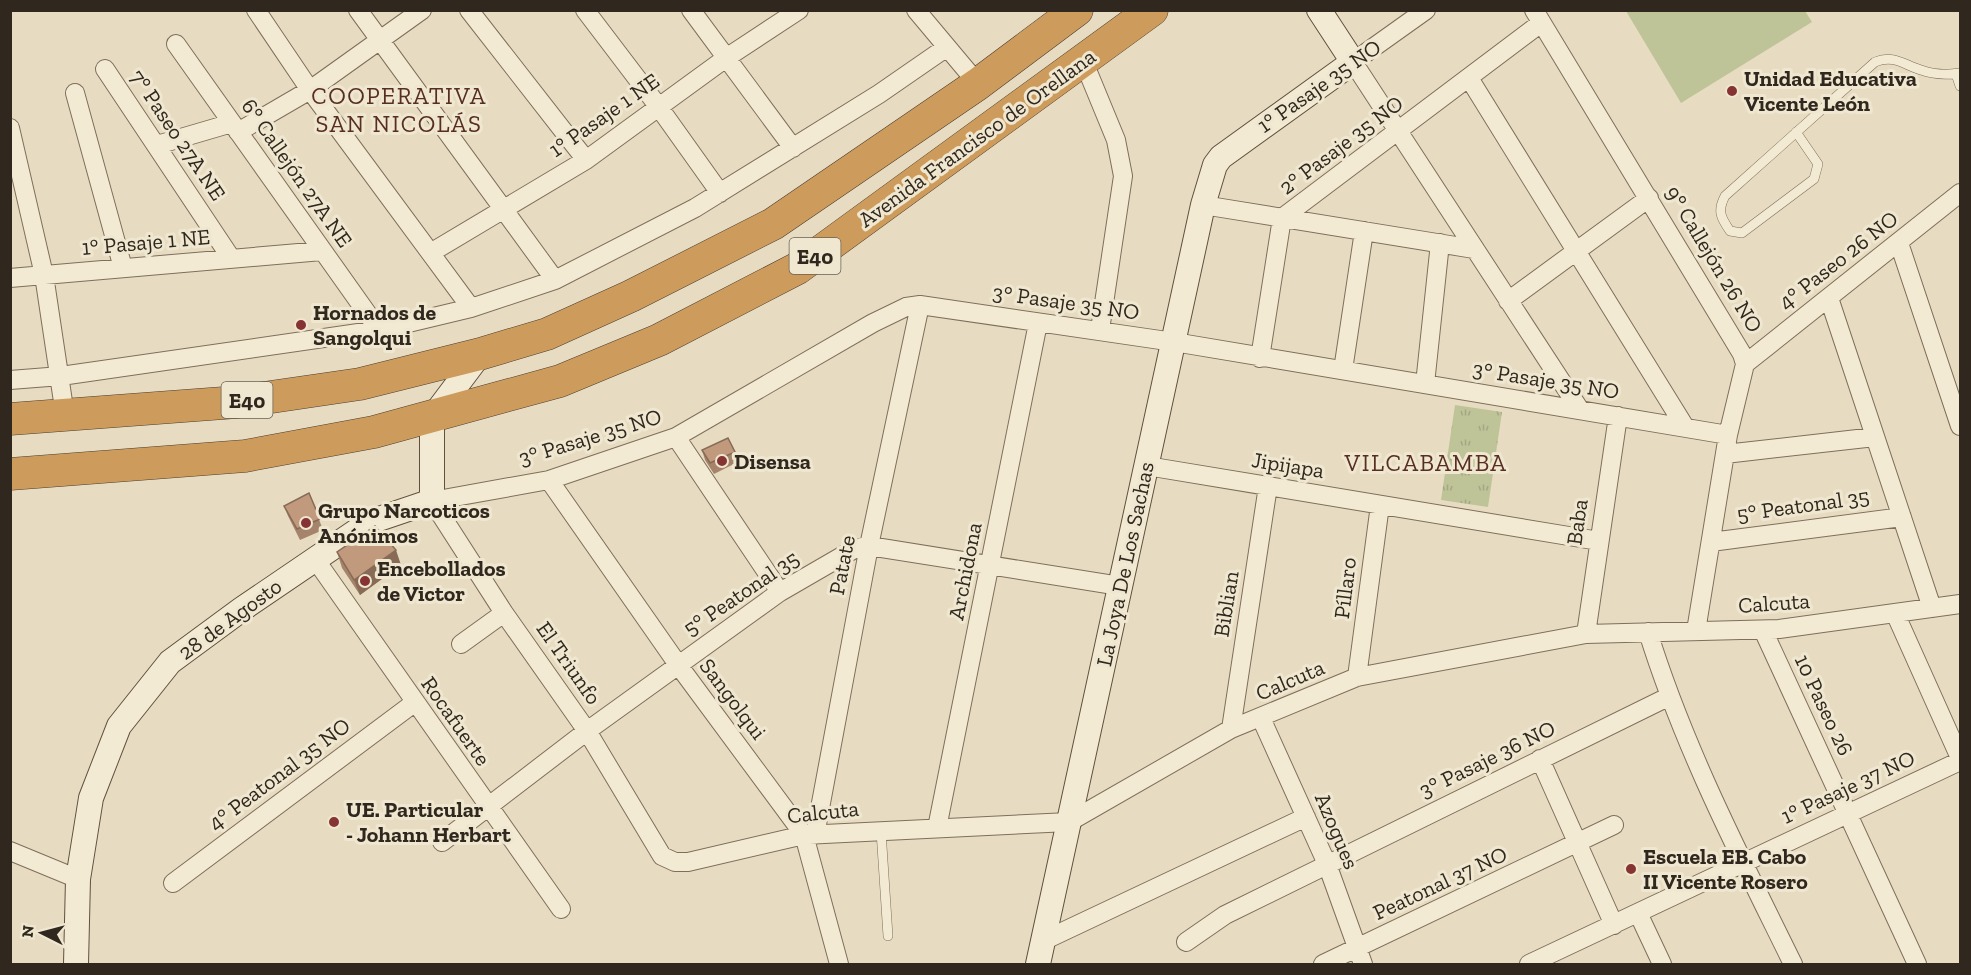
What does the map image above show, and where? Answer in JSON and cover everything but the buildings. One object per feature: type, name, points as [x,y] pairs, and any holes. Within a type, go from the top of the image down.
[{"type":"highway","name":"Avenida Francisco de Orellana","points":[[10,474],[245,456],[374,432],[432,418],[560,381],[659,340],[798,268],[1152,10]]},
{"type":"highway","name":"Avenida Francisco de Orellana","points":[[10,419],[259,399],[360,384],[480,354],[547,334],[631,296],[773,225],[978,84],[1072,12]]},
{"type":"street","points":[[256,10],[310,90],[432,252],[471,308]]},
{"type":"street","points":[[358,10],[555,280]]},
{"type":"street","points":[[157,145],[235,128],[310,90],[422,10]]},
{"type":"street","points":[[469,10],[586,160]]},
{"type":"street","points":[[585,10],[720,193]]},
{"type":"street","points":[[691,10],[793,147]]},
{"type":"street","points":[[916,10],[978,84]]},
{"type":"street","points":[[1319,10],[1580,410]]},
{"type":"street","name":"1° Pasaje 35 NO","points":[[1215,165],[1235,144],[1426,10]]},
{"type":"street","name":"1° Pasaje 1 NE","points":[[432,252],[586,160],[726,58],[799,11]]},
{"type":"street","name":"2° Pasaje 35 NO","points":[[1260,358],[1282,219],[1469,78],[1538,17]]},
{"type":"street","name":"9° Callejón 26 NO","points":[[1538,17],[1649,198],[1742,354],[1745,364],[1728,435],[1696,631]]},
{"type":"street","name":"6° Callejón 27A NE","points":[[176,44],[379,330]]},
{"type":"street","points":[[10,380],[61,376],[379,330],[471,308],[555,280],[720,193],[879,94],[947,47]]},
{"type":"street","points":[[1083,60],[1116,140],[1123,176],[1100,330]]},
{"type":"street","name":"7° Paseo 27A NE","points":[[105,69],[231,258]]},
{"type":"street","points":[[1469,78],[1685,428]]},
{"type":"street","points":[[75,93],[123,268]]},
{"type":"street","points":[[10,128],[17,190],[44,274],[65,415]]},
{"type":"street","name":"La Joya De Los Sachas","points":[[1038,964],[1203,205],[1215,165]]},
{"type":"street","name":"4° Paseo 26 NO","points":[[1745,364],[1960,193]]},
{"type":"street","points":[[1508,301],[1649,198]]},
{"type":"street","points":[[1203,205],[1474,249]]},
{"type":"street","points":[[1343,370],[1364,231]]},
{"type":"street","points":[[1425,384],[1440,243]]},
{"type":"street","points":[[1899,243],[1960,426]]},
{"type":"street","name":"1° Pasaje 1 NE","points":[[10,278],[322,251]]},
{"type":"street","points":[[1829,298],[1932,608]]},
{"type":"street","name":"3° Pasaje 35 NO","points":[[432,501],[549,480],[676,437],[873,322],[906,308],[920,305],[1100,330],[1728,435]]},
{"type":"street","name":"Patate","points":[[810,835],[920,305]]},
{"type":"street","name":"Archidona","points":[[937,828],[1038,323]]},
{"type":"street","points":[[432,501],[432,418],[480,354]]},
{"type":"street","name":"Baba","points":[[1586,634],[1618,416]]},
{"type":"street","points":[[676,437],[780,592]]},
{"type":"street","points":[[1725,454],[1875,437]]},
{"type":"street","name":"Jipijapa","points":[[1147,466],[1599,542]]},
{"type":"street","name":"Sangolqui","points":[[549,480],[679,666],[810,835],[839,964]]},
{"type":"street","name":"Biblian","points":[[1231,729],[1268,486]]},
{"type":"street","name":"28 de Agosto","points":[[76,964],[78,879],[91,798],[119,726],[170,662],[370,522],[432,501]]},
{"type":"street","name":"El Triunfo","points":[[432,501],[504,613],[587,731],[662,856]]},
{"type":"street","name":"Píllaro","points":[[1357,677],[1380,505]]},
{"type":"street","name":"5° Peatonal 35","points":[[1711,542],[1902,517]]},
{"type":"street","points":[[869,546],[1120,586]]},
{"type":"street","name":"5° Peatonal 35","points":[[442,842],[587,731],[780,592],[856,548],[869,546]]},
{"type":"street","name":"Rocafuerte","points":[[315,559],[487,807],[561,909]]},
{"type":"street","name":"Calcuta","points":[[662,856],[675,862],[688,862],[810,835],[1069,822],[1231,729],[1357,677],[1586,634],[1763,630],[1960,604]]},
{"type":"street","points":[[461,644],[504,613]]},
{"type":"street","points":[[1895,613],[1960,760]]},
{"type":"street","name":"10 Paseo 26","points":[[1763,630],[1917,964]]},
{"type":"street","points":[[1648,632],[1668,698],[1793,964]]},
{"type":"street","name":"3° Pasaje 36 NO","points":[[1186,942],[1225,915],[1668,698]]},
{"type":"street","name":"4° Peatonal 35 NO","points":[[173,883],[414,703]]},
{"type":"street","name":"Azogues","points":[[1261,718],[1327,864],[1360,956]]},
{"type":"street","points":[[1540,759],[1614,925]]},
{"type":"street","name":"1° Pasaje 37 NO","points":[[1529,964],[1960,760]]},
{"type":"street","points":[[1043,941],[1306,817]]},
{"type":"street","name":"Peatonal 37 NO","points":[[1323,964],[1360,956],[1614,825]]},
{"type":"street","points":[[10,851],[78,879]]},
{"type":"street","points":[[1638,913],[1662,964]]},
{"type":"lane","points":[[1797,132],[1818,164],[1814,179],[1742,233],[1730,231],[1721,218],[1721,203],[1725,196],[1875,62],[1884,58],[1905,62],[1932,73],[1958,74],[1960,86]]},
{"type":"lane","points":[[881,831],[888,936]]},
{"type":"green space","points":[[1626,11],[1805,11],[1812,22],[1681,103]]},
{"type":"green space","points":[[1455,405],[1502,412],[1488,507],[1441,500]]},
{"type":"place","name":"Unidad Educativa Vicente León","points":[[1732,91]]},
{"type":"place","name":"Hornados de Sangolqui","points":[[301,325]]},
{"type":"place","name":"Disensa","points":[[722,461]]},
{"type":"place","name":"Grupo Narcoticos Anónimos","points":[[306,523]]},
{"type":"place","name":"Encebollados de Victor","points":[[365,581]]},
{"type":"place","name":"UE. Particular - Johann Herbart","points":[[334,822]]},
{"type":"place","name":"Escuela EB. Cabo II Vicente Rosero","points":[[1631,869]]},
{"type":"district","name":"COOPERATIVA SAN NICOLÁS","points":[[399,109]]},
{"type":"district","name":"VILCABAMBA","points":[[1426,462]]}]
